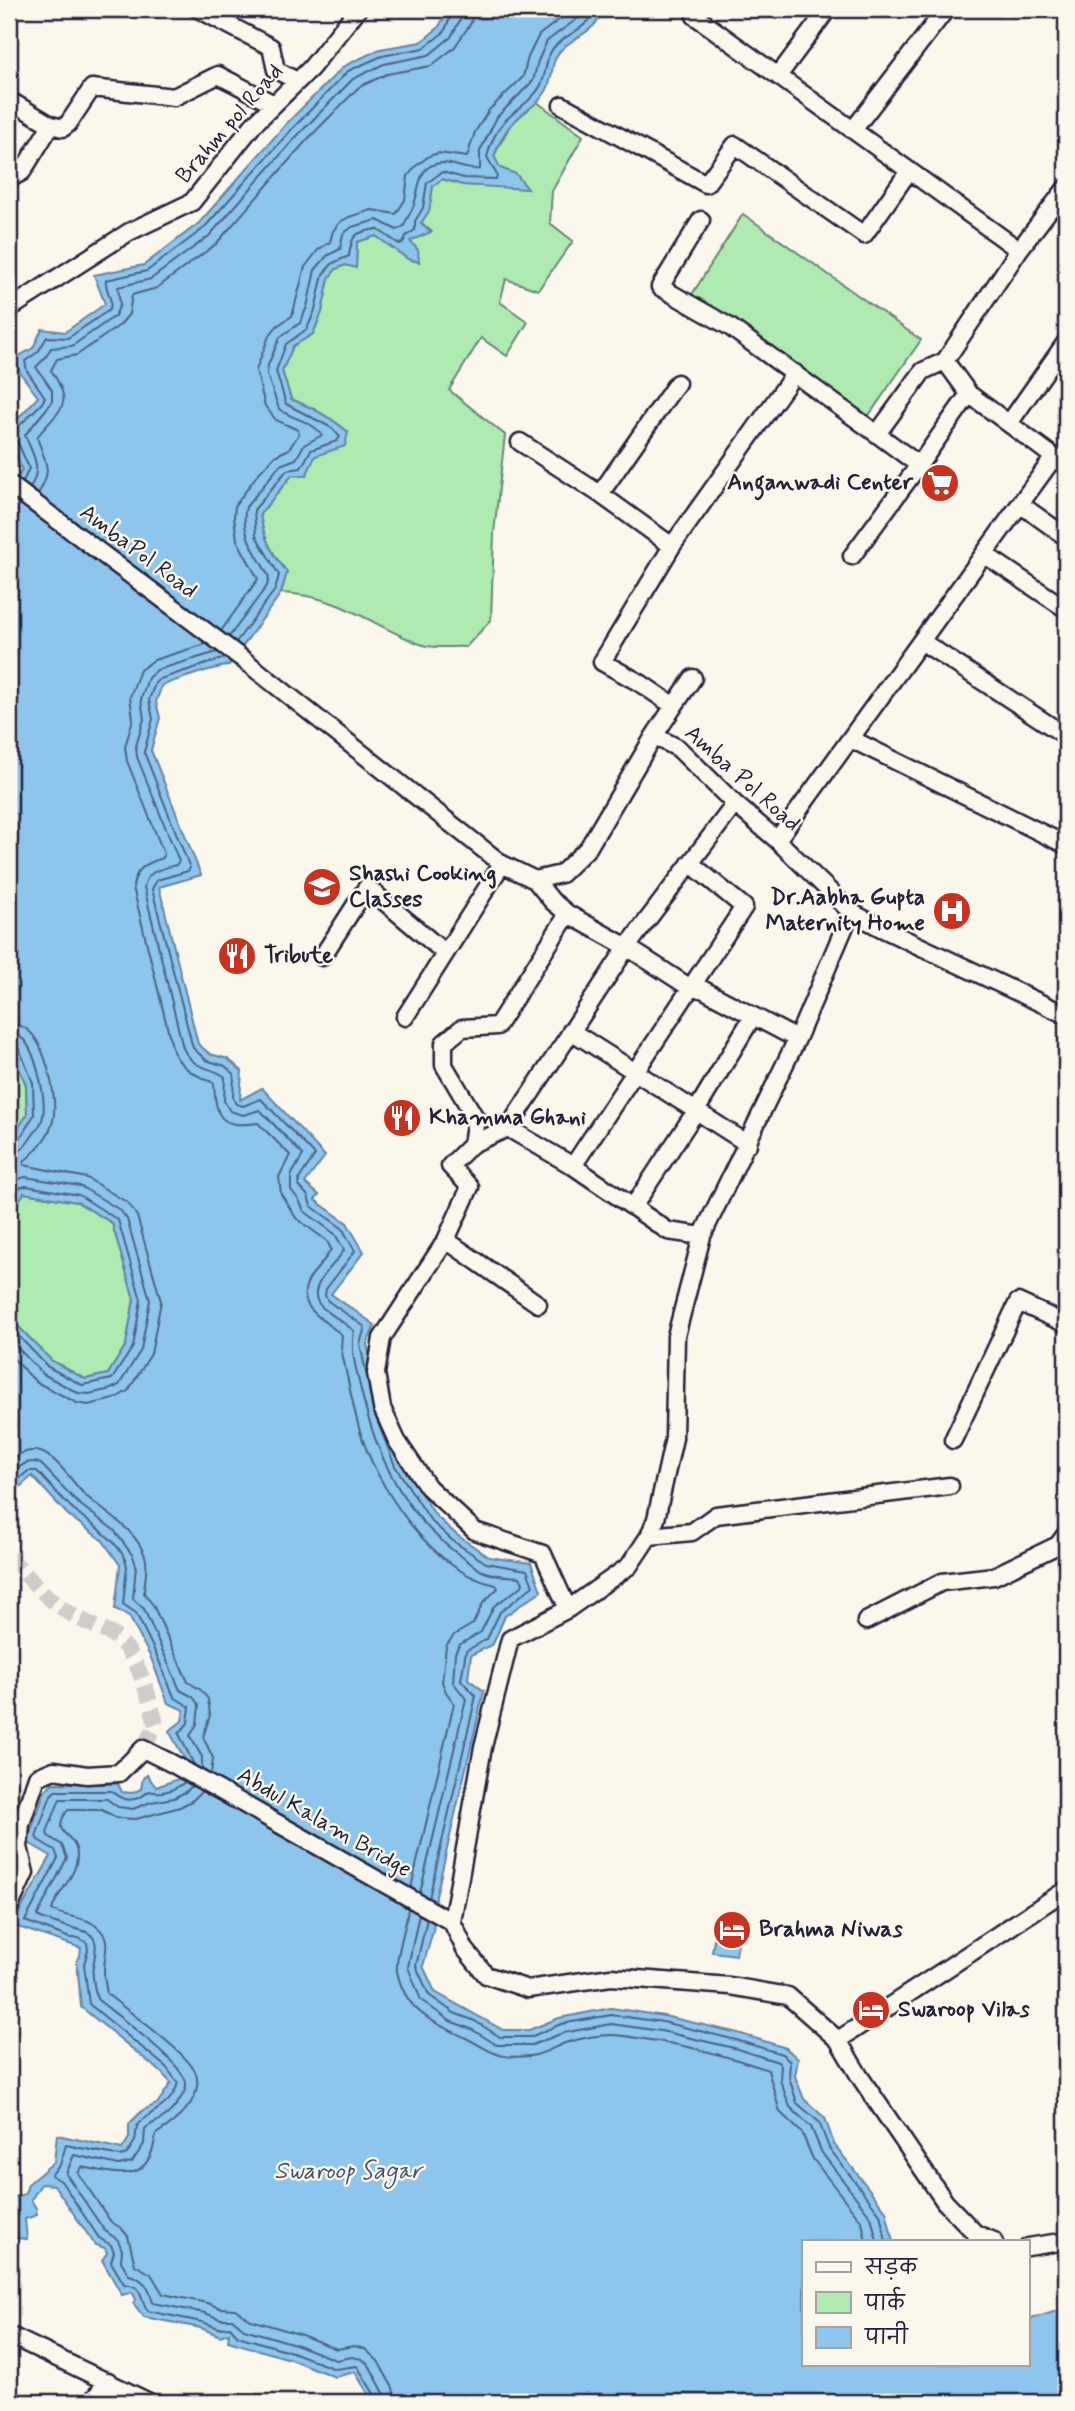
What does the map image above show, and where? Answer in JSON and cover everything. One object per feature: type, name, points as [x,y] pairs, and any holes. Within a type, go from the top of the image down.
[{"type":"street","points":[[198,9],[271,47],[276,70],[297,81]]},
{"type":"street","name":"Brahm pol Road","points":[[9,309],[129,232],[192,202],[254,124],[311,68],[358,9]]},
{"type":"street","points":[[778,76],[828,9]]},
{"type":"street","points":[[853,130],[946,9]]},
{"type":"street","points":[[693,11],[778,76],[1019,250]]},
{"type":"street","points":[[9,100],[51,125],[63,128],[92,88],[174,97],[218,75],[274,104]]},
{"type":"street","points":[[562,105],[706,184],[735,145],[864,235],[909,171]]},
{"type":"street","points":[[9,179],[22,172],[51,125]]},
{"type":"street","points":[[877,434],[923,371],[945,360],[1019,250],[1064,196]]},
{"type":"street","points":[[701,219],[660,288],[730,327],[919,465]]},
{"type":"street","points":[[1010,422],[1066,342]]},
{"type":"street","points":[[777,840],[1020,504],[1060,461],[969,394],[945,360]]},
{"type":"street","points":[[674,706],[640,682],[602,662],[672,546],[794,373]]},
{"type":"street","points":[[600,494],[677,383]]},
{"type":"street","points":[[852,556],[969,394]]},
{"type":"street","points":[[520,442],[600,494],[672,546]]},
{"type":"street","name":"AmbaPol Road","points":[[9,484],[240,657],[502,864]]},
{"type":"street","points":[[1020,504],[1066,537]]},
{"type":"street","points":[[984,554],[1066,608]]},
{"type":"street","points":[[921,641],[1066,736]]},
{"type":"street","points":[[654,736],[693,678]]},
{"type":"street","name":"Amba Pol Road","points":[[535,880],[561,874],[588,848],[654,736],[678,748],[851,912],[1066,1015]]},
{"type":"street","points":[[851,739],[1066,845]]},
{"type":"street","points":[[568,1609],[542,1555],[475,1531],[428,1488],[397,1441],[382,1408],[376,1373],[382,1338],[446,1240],[470,1187],[450,1166],[472,1144],[508,1128],[627,947],[735,804]]},
{"type":"street","points":[[573,1166],[744,906],[690,863]]},
{"type":"street","points":[[405,1017],[502,864],[535,880],[568,915],[627,947],[690,988],[702,989],[797,1039]]},
{"type":"street","points":[[322,957],[367,887],[444,953]]},
{"type":"street","points":[[851,912],[797,1039],[702,1236],[676,1336],[674,1438],[656,1519],[649,1536],[629,1566],[568,1609],[510,1639],[483,1748],[452,1922],[465,1949],[486,1975],[528,1989],[611,1977],[730,1986],[788,1996],[838,2040],[944,2202],[976,2234],[991,2240]]},
{"type":"street","points":[[472,1144],[476,1119],[444,1065],[444,1043],[462,1028],[497,1026],[568,915]]},
{"type":"street","points":[[634,1207],[753,1016]]},
{"type":"street","points":[[571,1031],[748,1144]]},
{"type":"street","points":[[508,1128],[573,1166],[668,1231],[702,1236]]},
{"type":"street","points":[[446,1240],[538,1304]]},
{"type":"street","points":[[953,1440],[1018,1302],[1066,1324]]},
{"type":"street","points":[[649,1536],[692,1532],[716,1515],[950,1486]]},
{"type":"street","points":[[866,1621],[942,1582],[994,1576],[1058,1545],[1066,1534]]},
{"type":"street","name":"Abdul Kalam Bridge","points":[[9,1908],[25,1872],[19,1847],[22,1824],[37,1777],[54,1770],[88,1775],[118,1773],[143,1749],[173,1763],[452,1922]]},
{"type":"street","points":[[838,2040],[1066,1890]]},
{"type":"street","points":[[1030,2247],[1066,2241]]},
{"type":"street","points":[[9,2335],[145,2401]]},
{"type":"street","points":[[92,2402],[108,2381]]},
{"type":"green space","points":[[537,102],[583,136],[552,191],[550,223],[573,241],[538,290],[506,279],[500,302],[528,322],[507,356],[481,338],[449,390],[505,435],[494,533],[491,620],[466,647],[423,645],[338,605],[302,595],[281,593],[287,572],[269,545],[260,514],[292,475],[306,476],[315,456],[348,432],[314,409],[291,399],[282,371],[293,346],[313,334],[322,312],[329,278],[336,269],[345,265],[356,267],[357,242],[376,236],[408,259],[419,262],[410,241],[431,231],[421,223],[429,211],[433,186],[442,179],[463,185],[527,188],[516,174],[500,168],[494,156],[510,125]]},
{"type":"green space","points":[[743,214],[921,340],[867,418],[691,296]]},
{"type":"green space","points":[[9,1050],[12,1050],[26,1085],[27,1115],[9,1142]]},
{"type":"green space","points":[[24,1193],[77,1202],[112,1223],[134,1299],[126,1345],[108,1374],[85,1379],[52,1361],[13,1321],[9,1294],[9,1216]]},
{"type":"water","name":"Swaroop Sagar","points":[[449,9],[600,9],[591,28],[557,55],[545,93],[509,127],[494,156],[500,168],[516,174],[528,189],[463,185],[442,179],[433,186],[429,211],[421,223],[431,232],[410,241],[418,250],[419,262],[408,259],[376,236],[357,242],[356,268],[345,265],[336,269],[329,278],[322,312],[313,334],[293,346],[282,371],[291,399],[321,413],[348,432],[345,446],[315,456],[306,476],[292,475],[260,514],[269,545],[287,572],[281,593],[229,665],[162,685],[156,702],[160,718],[151,750],[201,875],[159,887],[198,1044],[210,1054],[228,1059],[242,1071],[240,1100],[262,1088],[325,1156],[305,1183],[319,1195],[315,1200],[347,1223],[364,1252],[331,1294],[375,1325],[367,1344],[384,1422],[401,1462],[436,1516],[457,1535],[489,1557],[531,1563],[541,1591],[505,1616],[493,1644],[471,1655],[468,1679],[484,1691],[436,1896],[433,1931],[423,1966],[435,1992],[503,2030],[529,2030],[559,2018],[611,2008],[664,2016],[738,2033],[786,2048],[798,2059],[795,2076],[804,2099],[825,2118],[834,2144],[886,2211],[893,2240],[802,2240],[802,2366],[1030,2366],[1030,2319],[1066,2308],[1066,2402],[373,2402],[355,2372],[335,2377],[290,2359],[228,2341],[229,2333],[220,2336],[201,2328],[144,2317],[133,2303],[136,2299],[132,2292],[122,2295],[102,2260],[107,2253],[105,2248],[95,2245],[54,2185],[41,2184],[31,2200],[37,2215],[25,2219],[27,2239],[9,2237],[9,2189],[14,2197],[25,2194],[28,2184],[54,2162],[57,2135],[122,2149],[129,2138],[129,2124],[143,2110],[157,2104],[171,2083],[81,2007],[77,1961],[81,1948],[12,1925],[51,1856],[27,1842],[45,1791],[52,1783],[118,1784],[122,1792],[132,1793],[141,1789],[143,1778],[147,1775],[156,1787],[178,1779],[187,1763],[169,1731],[182,1721],[184,1710],[168,1703],[151,1658],[129,1616],[115,1609],[120,1565],[103,1541],[68,1515],[32,1476],[9,1497],[9,1294],[13,1321],[52,1361],[85,1379],[108,1374],[126,1345],[134,1299],[112,1223],[77,1202],[24,1193],[9,1216],[9,1142],[27,1115],[26,1085],[12,1051],[9,1050],[9,492],[22,470],[9,438],[9,428],[38,397],[14,359],[33,348],[42,329],[65,332],[105,304],[94,275],[144,265],[199,223],[286,124],[344,66],[380,49],[421,42],[438,28]]},
{"type":"water","points":[[714,1939],[738,1942],[736,1955],[712,1952]]},
{"type":"tunnel","points":[[9,1557],[59,1606],[111,1634],[128,1651],[141,1674],[156,1724],[143,1749]]},
{"type":"place","name":"Anganwadi Center","points":[[940,483]]},
{"type":"place","name":"Shashi Cooking Classes","points":[[322,887]]},
{"type":"place","name":"Dr.Aabha Gupta Maternity Home","points":[[952,911]]},
{"type":"place","name":"Tribute","points":[[237,956]]},
{"type":"place","name":"Khamma Ghani","points":[[402,1118]]},
{"type":"place","name":"Brahma Niwas","points":[[732,1930]]},
{"type":"place","name":"Swaroop Vilas","points":[[871,2010]]}]
